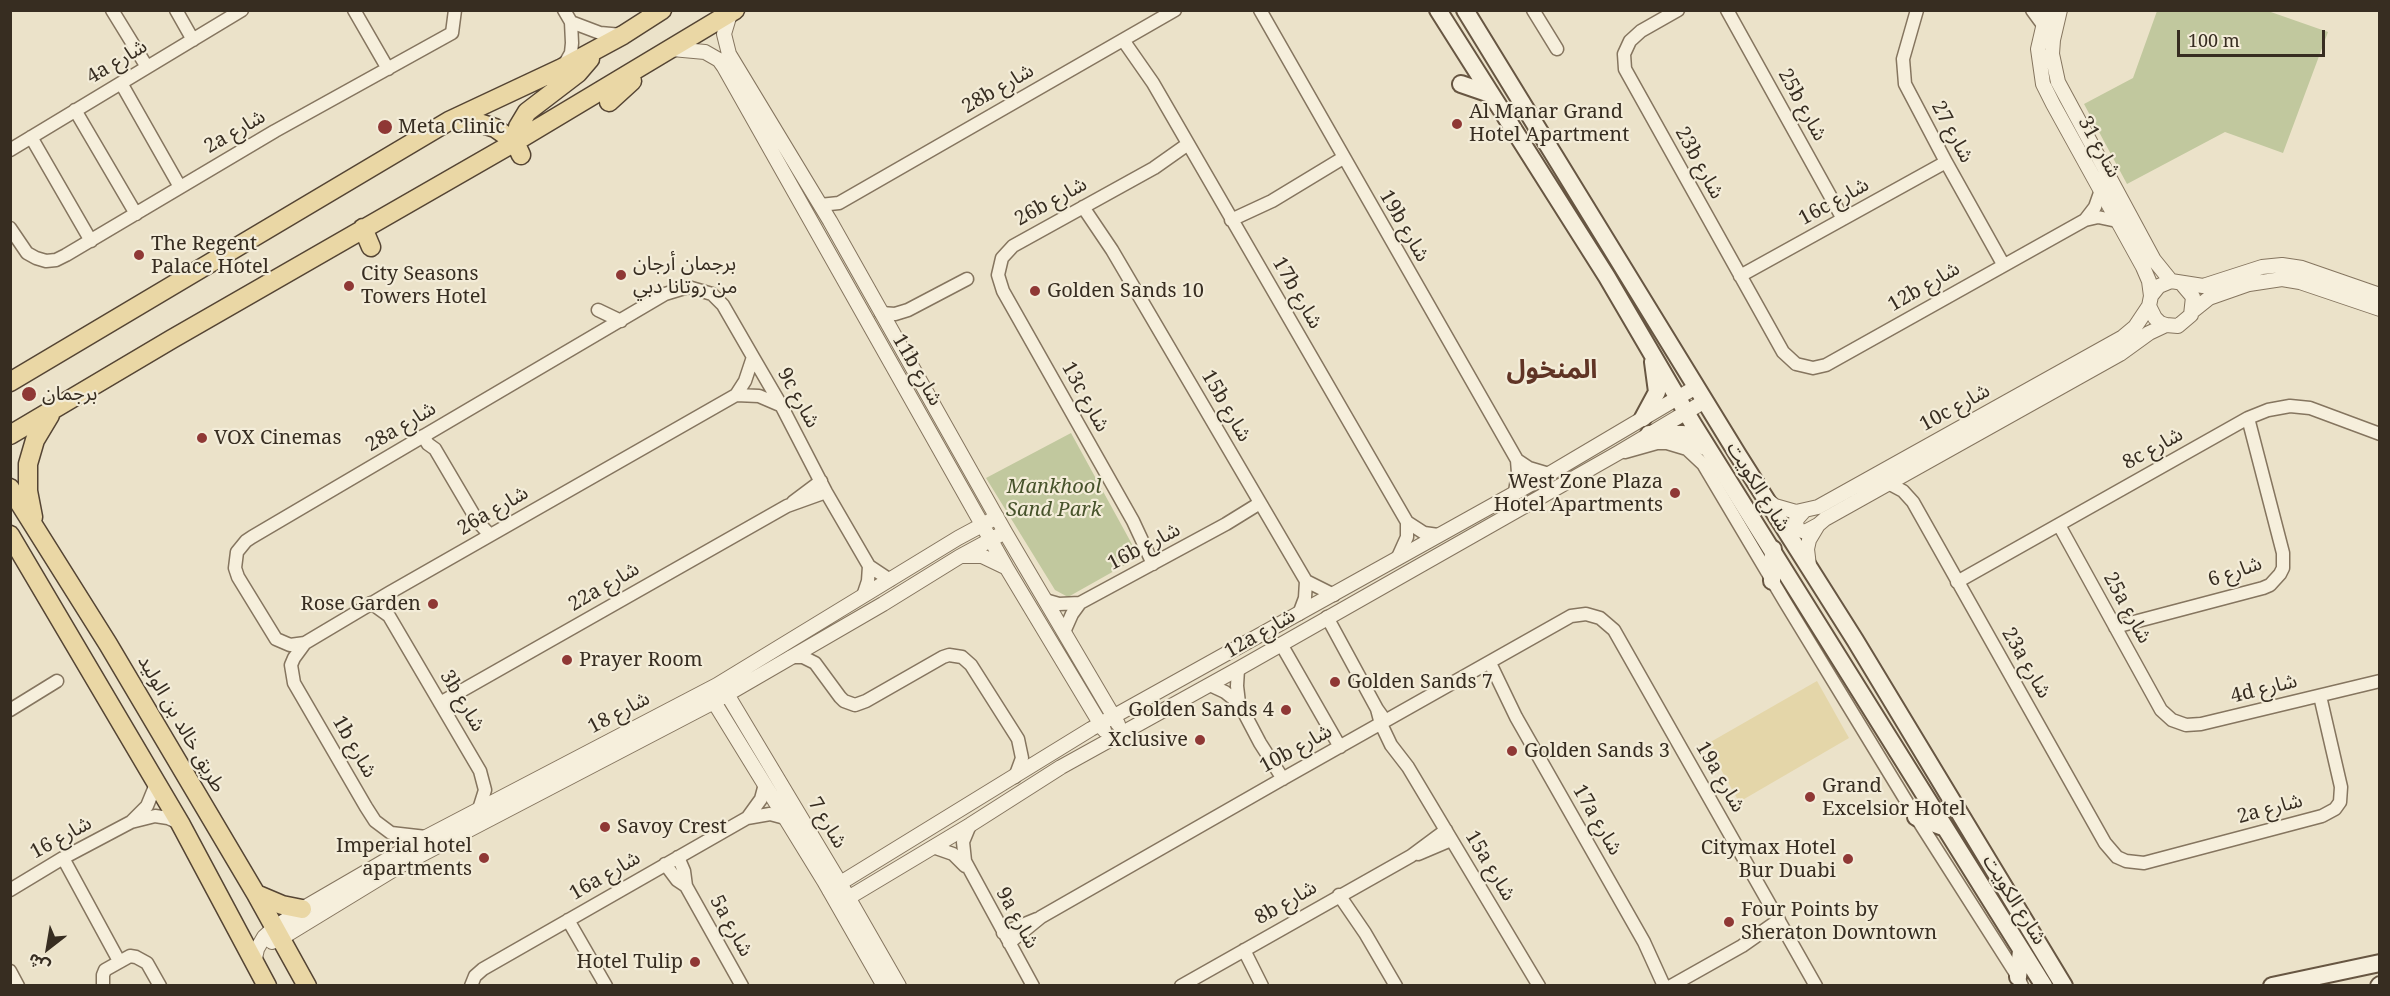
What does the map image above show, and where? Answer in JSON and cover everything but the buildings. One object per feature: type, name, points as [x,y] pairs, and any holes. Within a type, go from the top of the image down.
[{"type":"main road","points":[[627,33],[641,10]]},
{"type":"main road","points":[[10,382],[449,121],[562,68],[627,33],[662,10]]},
{"type":"main road","name":"شارع الكويت","points":[[1438,10],[1650,350],[1693,401],[1722,442],[1738,455],[1856,640],[2064,986]]},
{"type":"main road","name":"شارع الكويت","points":[[1465,10],[1476,19],[1693,401],[1712,452],[2021,951],[2024,976],[2044,986]]},
{"type":"main road","points":[[10,435],[53,412],[172,339],[363,228],[518,148],[641,66],[733,12]]},
{"type":"main road","points":[[518,148],[518,127],[527,112],[582,69],[590,59],[592,52]]},
{"type":"main road","points":[[609,102],[632,81],[641,66]]},
{"type":"main road","points":[[1461,84],[1490,94]]},
{"type":"main road","points":[[449,121],[473,120],[485,123],[518,148]]},
{"type":"main road","points":[[363,228],[371,247]]},
{"type":"main road","points":[[1644,418],[1657,392],[1657,381],[1650,350]]},
{"type":"main road","points":[[10,375],[35,368]]},
{"type":"main road","points":[[35,527],[28,491],[28,464],[35,440],[53,412]]},
{"type":"main road","points":[[1649,434],[1683,434],[1712,452]]},
{"type":"main road","name":"طريق خالد بن الوليد","points":[[10,488],[108,644],[256,894],[307,986]]},
{"type":"main road","points":[[10,535],[180,824],[267,986]]},
{"type":"main road","points":[[1772,581],[1777,556],[1797,573],[1839,638],[1847,641],[1856,640]]},
{"type":"main road","points":[[1916,817],[1943,827]]},
{"type":"main road","points":[[256,894],[282,905],[302,909]]},
{"type":"main road","points":[[2272,986],[2379,963]]},
{"type":"main road","points":[[2051,965],[2077,986]]},
{"type":"main road","points":[[2024,976],[2035,986]]},
{"type":"street","points":[[112,10],[147,68]]},
{"type":"street","points":[[176,10],[193,40]]},
{"type":"street","points":[[354,10],[388,69]]},
{"type":"street","name":"2a شارع","points":[[10,228],[20,245],[36,258],[46,261],[56,260],[275,131],[452,33],[455,10]]},
{"type":"street","points":[[562,68],[572,48],[571,22],[564,10]]},
{"type":"street","name":"28b شارع","points":[[820,205],[839,202],[1176,10]]},
{"type":"street","name":"19b شارع","points":[[1260,10],[1517,460]]},
{"type":"street","points":[[1533,10],[1557,49]]},
{"type":"street","name":"23b شارع","points":[[1678,10],[1641,31],[1630,41],[1624,54],[1625,69],[1783,352]]},
{"type":"street","name":"25b شارع","points":[[1727,10],[1843,219]]},
{"type":"street","name":"شارع 27","points":[[1917,10],[1904,50],[1903,76],[1908,92],[2003,264]]},
{"type":"street","points":[[2032,10],[2043,25]]},
{"type":"street","name":"شارع 31","points":[[2047,10],[2038,55],[2043,84],[2147,274],[2150,301]]},
{"type":"street","name":"شارع 31","points":[[2060,10],[2052,54],[2058,82],[2154,260],[2176,283]]},
{"type":"street","name":"11b شارع","points":[[733,12],[724,34],[729,54],[830,221],[1005,532],[1122,733]]},
{"type":"street","name":"4a شارع","points":[[11,149],[234,13]]},
{"type":"street","points":[[571,22],[600,33],[627,33]]},
{"type":"street","name":"17b شارع","points":[[1127,38],[1407,522]]},
{"type":"street","name":"11b شارع","points":[[672,49],[705,52],[719,60],[724,67],[990,540],[1109,740]]},
{"type":"street","points":[[121,83],[180,188]]},
{"type":"street","points":[[75,111],[136,214]]},
{"type":"street","points":[[31,137],[91,241]]},
{"type":"street","name":"26b شارع","points":[[1003,291],[999,284],[999,267],[1006,251],[1190,148]]},
{"type":"street","points":[[1234,224],[1312,178],[1345,162]]},
{"type":"street","name":"16c شارع","points":[[1740,276],[1946,162]]},
{"type":"street","points":[[2085,220],[2096,207],[2101,190]]},
{"type":"street","points":[[830,221],[839,202]]},
{"type":"street","name":"15b شارع","points":[[1087,205],[1306,581]]},
{"type":"street","name":"12b شارع","points":[[1783,352],[1801,367],[1814,368],[1826,365],[2085,220],[2104,218],[2117,221]]},
{"type":"street","points":[[2379,295],[2302,268],[2282,265],[2254,268],[2203,286],[2176,283],[2159,285],[2150,301],[2155,318],[2166,325],[2183,323],[2204,301],[2249,284],[2272,279],[2300,282],[2379,309]]},
{"type":"street","points":[[881,313],[895,314],[908,310],[967,279]]},
{"type":"street","points":[[2176,283],[2193,297],[2194,309]]},
{"type":"street","name":"9c شارع","points":[[666,294],[688,287],[712,294],[723,305],[869,566],[890,580]]},
{"type":"street","name":"13c شارع","points":[[1003,291],[1156,562]]},
{"type":"street","name":"28a شارع","points":[[305,644],[290,645],[282,642],[270,632],[238,577],[235,559],[241,546],[252,537],[666,294]]},
{"type":"street","name":"10c شارع","points":[[1804,511],[1818,507],[2123,337],[2135,327],[2150,301]]},
{"type":"street","points":[[598,310],[621,321]]},
{"type":"street","points":[[894,337],[899,322],[908,310]]},
{"type":"street","name":"10c شارع","points":[[1818,525],[1888,483],[2120,354],[2149,333],[2166,325]]},
{"type":"street","points":[[736,395],[745,381],[753,357]]},
{"type":"street","points":[[736,395],[759,396],[781,405]]},
{"type":"street","name":"26a شارع","points":[[305,644],[371,603],[736,395]]},
{"type":"street","name":"12a شارع","points":[[835,887],[1113,716],[1549,474],[1644,418],[1693,401]]},
{"type":"street","name":"12a شارع","points":[[843,901],[1061,767],[1618,453],[1649,434],[1693,401]]},
{"type":"street","name":"8c شارع","points":[[1957,582],[2248,418],[2279,407],[2301,407],[2319,411],[2379,434]]},
{"type":"street","name":"شارع 6","points":[[2115,627],[2263,588],[2276,580],[2280,574],[2283,568],[2283,553],[2248,418]]},
{"type":"street","points":[[427,434],[435,440],[435,449],[478,522],[479,530],[487,537]]},
{"type":"street","points":[[1618,453],[1657,443],[1667,443],[1687,449],[1703,464],[1916,817],[2024,976]]},
{"type":"street","points":[[1517,460],[1528,468],[1549,474]]},
{"type":"street","points":[[1515,492],[1518,473],[1517,460]]},
{"type":"street","name":"23a شارع","points":[[1913,469],[1910,484],[1913,502]]},
{"type":"street","name":"23a شارع","points":[[1888,483],[1903,491],[1913,502],[2105,843]]},
{"type":"street","name":"22a شارع","points":[[440,703],[823,487]]},
{"type":"street","points":[[1766,500],[1786,510],[1804,511]]},
{"type":"street","points":[[958,538],[967,524],[970,503]]},
{"type":"street","name":"16b شارع","points":[[1080,603],[1262,507]]},
{"type":"street","points":[[1804,511],[1796,520],[1797,529],[1805,532],[1818,525]]},
{"type":"street","name":"شارع 18","points":[[277,933],[302,909],[426,837],[715,686],[958,538],[998,517]]},
{"type":"street","points":[[1407,522],[1418,530],[1438,535]]},
{"type":"street","points":[[1398,557],[1407,537],[1407,522]]},
{"type":"street","points":[[1809,566],[1809,540],[1818,525]]},
{"type":"street","name":"25a شارع","points":[[2059,525],[2161,710]]},
{"type":"street","name":"شارع 18","points":[[241,938],[260,943],[398,867],[714,702],[883,604],[959,556],[1005,532]]},
{"type":"street","points":[[959,556],[982,556],[1006,567]]},
{"type":"street","points":[[864,596],[869,566]]},
{"type":"street","points":[[1299,614],[1305,598],[1306,581],[1334,594]]},
{"type":"street","points":[[389,593],[389,616]]},
{"type":"street","points":[[1045,600],[1066,605],[1080,603]]},
{"type":"street","name":"3b شارع","points":[[371,603],[389,616],[483,777],[485,790],[479,809]]},
{"type":"street","points":[[1064,632],[1080,603]]},
{"type":"street","name":"19a شارع","points":[[1571,616],[1593,615],[1605,621],[1614,630],[1816,986]]},
{"type":"street","name":"10b شارع","points":[[1006,938],[1020,924],[1041,917],[1571,616]]},
{"type":"street","name":"15a شارع","points":[[1327,617],[1377,709],[1391,745],[1408,767],[1539,986]]},
{"type":"street","name":"1b شارع","points":[[305,644],[291,666],[294,683],[366,807],[375,821],[391,833],[426,837]]},
{"type":"street","points":[[1281,644],[1340,747]]},
{"type":"street","points":[[790,657],[803,657],[815,663],[840,697],[855,705],[943,657],[949,655],[962,657],[971,665],[1018,739],[1022,758],[1016,777]]},
{"type":"street","name":"17a شارع","points":[[1487,665],[1504,702],[1516,717],[1644,942],[1656,956],[1669,985]]},
{"type":"street","points":[[1238,669],[1239,703],[1280,780]]},
{"type":"street","points":[[10,710],[57,681]]},
{"type":"street","name":"4d شارع","points":[[2161,710],[2172,720],[2193,726],[2379,681]]},
{"type":"street","points":[[1210,685],[1225,692],[1239,703]]},
{"type":"street","name":"شارع 7","points":[[835,887],[828,862],[728,694],[715,686],[714,702],[785,818],[835,887],[882,984]]},
{"type":"street","name":"2a شارع","points":[[2105,843],[2117,856],[2135,863],[2144,863],[2329,814],[2340,802],[2342,787],[2320,696]]},
{"type":"street","points":[[1077,737],[1086,718],[1086,698]]},
{"type":"street","points":[[1103,698],[1115,704],[1132,706]]},
{"type":"street","name":"شارع 16","points":[[131,822],[147,806],[156,784]]},
{"type":"street","name":"16a شارع","points":[[747,818],[758,806],[765,784]]},
{"type":"street","name":"16a شارع","points":[[471,986],[475,976],[483,969],[747,818],[762,814],[785,818]]},
{"type":"street","name":"شارع 16","points":[[10,890],[63,858],[131,822],[154,816],[168,818],[180,824]]},
{"type":"street","name":"9a شارع","points":[[970,825],[963,842],[964,861],[1033,986]]},
{"type":"street","name":"8b شارع","points":[[1181,986],[1448,835]]},
{"type":"street","name":"9a شارع","points":[[933,847],[953,854],[968,869]]},
{"type":"street","name":"5a شارع","points":[[678,857],[684,871],[686,886],[742,986]]},
{"type":"street","points":[[63,858],[119,961]]},
{"type":"street","points":[[828,862],[842,869],[862,870]]},
{"type":"street","name":"5a شارع","points":[[665,864],[677,880],[686,886]]},
{"type":"street","points":[[860,919],[862,900],[868,885]]},
{"type":"street","points":[[1343,893],[1396,986]]},
{"type":"street","name":"شارع 7","points":[[843,901],[860,919],[899,986]]},
{"type":"street","points":[[568,920],[606,986]]},
{"type":"street","points":[[1669,985],[1782,924]]},
{"type":"street","points":[[254,963],[260,943]]},
{"type":"street","points":[[1240,951],[1260,986]]},
{"type":"street","points":[[103,986],[105,970],[130,956],[142,959],[151,968],[160,986]]},
{"type":"street","points":[[10,971],[18,986]]},
{"type":"green space","points":[[2157,11],[2268,11],[2328,32],[2283,153],[2225,132],[2127,184],[2084,104],[2133,78]]},
{"type":"green space","name":"Mankhool Sand Park","points":[[1071,433],[1139,557],[1068,597],[1055,590],[986,478]]},
{"type":"sand","points":[[1817,681],[1849,738],[1739,802],[1707,744]]},
{"type":"place","name":"Al Manar Grand Hotel Apartment","points":[[1457,124]]},
{"type":"place","name":"Meta Clinic","points":[[385,127]]},
{"type":"place","name":"The Regent Palace Hotel","points":[[139,255]]},
{"type":"place","name":"برجمان أرجان من روتانا دبي","points":[[621,275]]},
{"type":"place","name":"City Seasons Towers Hotel","points":[[349,286]]},
{"type":"place","name":"Golden Sands 10","points":[[1035,291]]},
{"type":"place","name":"برجمان","points":[[29,394]]},
{"type":"place","name":"VOX Cinemas","points":[[202,438]]},
{"type":"place","name":"West Zone Plaza Hotel Apartments","points":[[1675,493]]},
{"type":"place","name":"Rose Garden","points":[[433,604]]},
{"type":"place","name":"Prayer Room","points":[[567,660]]},
{"type":"place","name":"Golden Sands 7","points":[[1335,682]]},
{"type":"place","name":"Golden Sands 4","points":[[1286,710]]},
{"type":"place","name":"Xclusive","points":[[1200,740]]},
{"type":"place","name":"Golden Sands 3","points":[[1512,751]]},
{"type":"place","name":"Grand Excelsior Hotel","points":[[1810,797]]},
{"type":"place","name":"Savoy Crest","points":[[605,827]]},
{"type":"place","name":"Imperial hotel apartments","points":[[484,858]]},
{"type":"place","name":"Citymax Hotel Bur Duabi","points":[[1848,859]]},
{"type":"place","name":"Four Points by Sheraton Downtown","points":[[1729,922]]},
{"type":"place","name":"Hotel Tulip","points":[[695,962]]},
{"type":"district","name":"المنخول","points":[[1552,371]]}]
